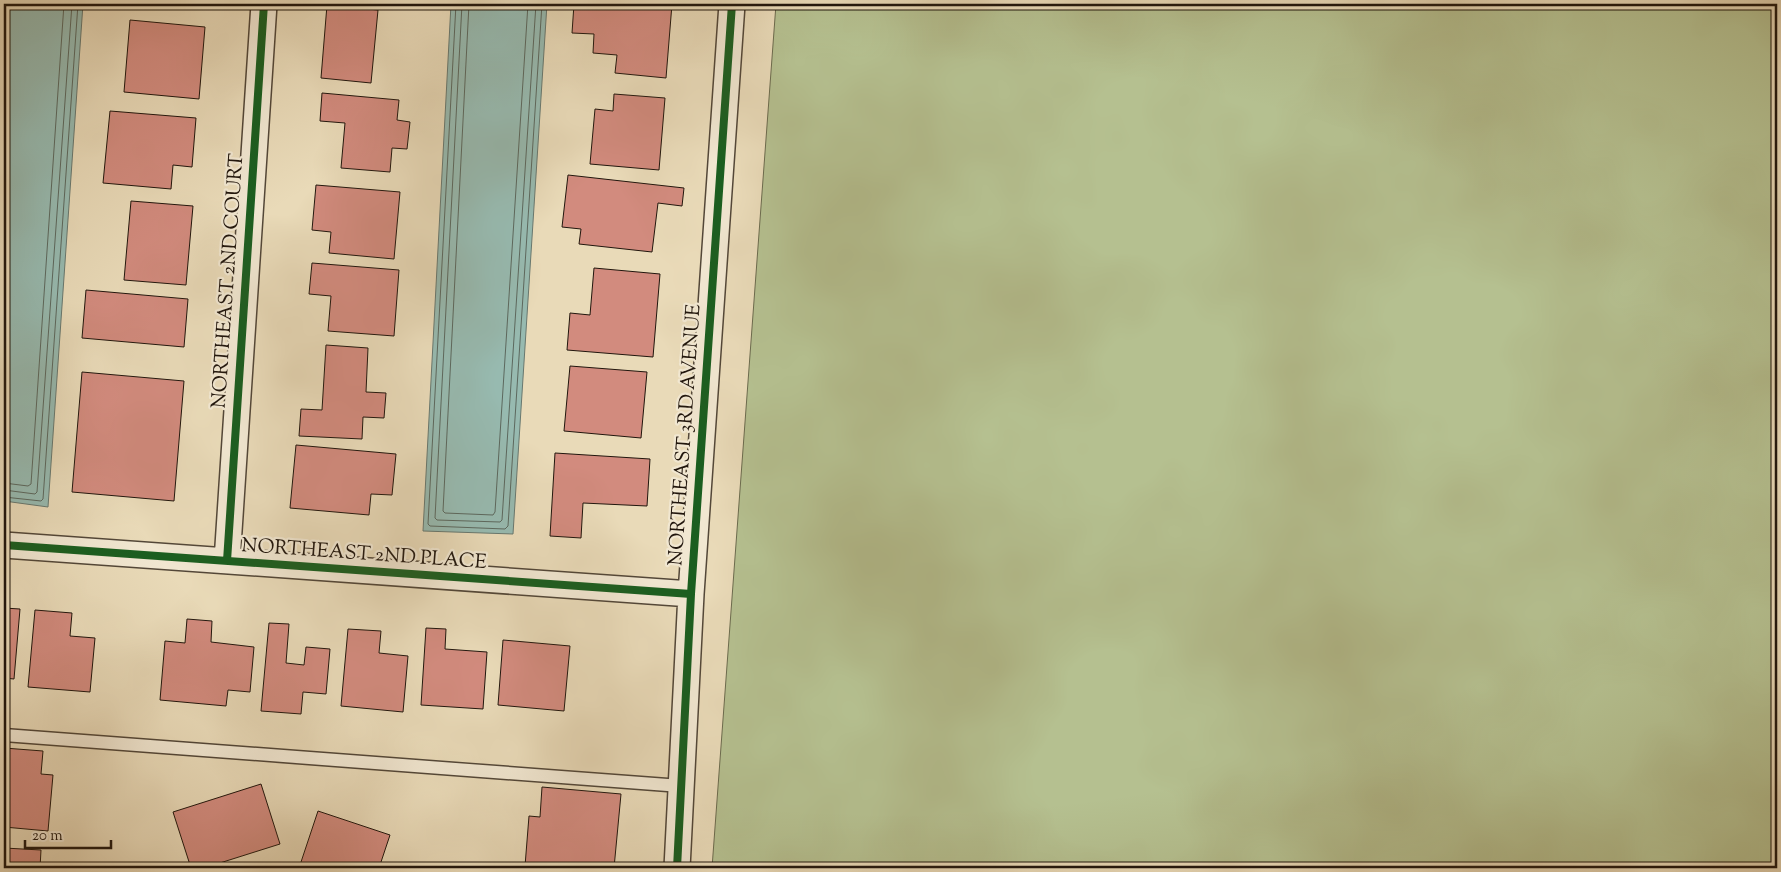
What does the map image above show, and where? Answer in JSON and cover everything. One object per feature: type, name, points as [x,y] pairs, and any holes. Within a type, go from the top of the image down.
[{"type":"street","name":"NORTHEAST 2ND COURT","points":[[227,561],[264,4]]},
{"type":"street","name":"NORTHEAST 3RD AVENUE","points":[[677,868],[692,594],[732,4]]},
{"type":"street","name":"NORTHEAST 2ND PLACE","points":[[4,545],[692,594]]},
{"type":"lane","points":[[4,735],[681,786]]},
{"type":"green space","points":[[776,4],[1777,4],[1777,868],[712,868]]},
{"type":"water","points":[[4,4],[83,4],[48,507],[4,501]]},
{"type":"water","points":[[451,4],[547,4],[513,534],[423,531]]},
{"type":"building","points":[[128,4],[176,4],[176,8]]},
{"type":"building","points":[[574,4],[672,4],[666,78],[615,73],[617,55],[593,53],[594,34],[572,33]]},
{"type":"building","points":[[327,5],[378,10],[371,83],[321,78]]},
{"type":"building","points":[[130,20],[205,27],[199,99],[124,92]]},
{"type":"building","points":[[322,93],[399,100],[397,120],[410,122],[407,149],[392,148],[390,172],[341,168],[345,123],[320,121]]},
{"type":"building","points":[[614,94],[665,98],[659,170],[590,164],[595,109],[613,111]]},
{"type":"building","points":[[110,111],[196,118],[192,167],[173,165],[171,189],[103,183]]},
{"type":"building","points":[[568,175],[684,188],[682,206],[658,203],[652,252],[579,244],[581,229],[562,227]]},
{"type":"building","points":[[316,185],[400,192],[394,259],[329,253],[331,232],[312,230]]},
{"type":"building","points":[[131,201],[193,206],[186,285],[124,280]]},
{"type":"building","points":[[312,263],[399,270],[394,336],[328,331],[331,296],[309,294]]},
{"type":"building","points":[[594,268],[660,274],[653,357],[567,350],[570,313],[590,315]]},
{"type":"building","points":[[86,290],[188,299],[184,347],[82,338]]},
{"type":"building","points":[[326,345],[368,348],[366,392],[386,393],[384,418],[363,417],[362,439],[299,436],[301,409],[322,410]]},
{"type":"building","points":[[570,366],[647,372],[641,438],[564,431]]},
{"type":"building","points":[[82,372],[184,381],[174,501],[72,492]]},
{"type":"building","points":[[296,445],[396,454],[392,495],[371,494],[369,515],[290,508]]},
{"type":"building","points":[[555,453],[650,459],[647,506],[583,503],[581,538],[550,536]]},
{"type":"building","points":[[4,608],[20,609],[14,679],[4,678]]},
{"type":"building","points":[[35,610],[72,613],[70,636],[95,638],[90,692],[28,687]]},
{"type":"building","points":[[187,619],[212,621],[211,642],[254,647],[250,692],[228,690],[226,706],[160,700],[165,641],[185,643]]},
{"type":"building","points":[[269,623],[289,624],[286,663],[304,665],[306,647],[330,649],[326,694],[303,692],[301,714],[261,711]]},
{"type":"building","points":[[426,628],[446,629],[445,649],[487,652],[483,709],[421,705]]},
{"type":"building","points":[[348,629],[381,631],[379,653],[408,656],[403,712],[341,706]]},
{"type":"building","points":[[503,640],[570,646],[564,711],[498,705]]},
{"type":"building","points":[[4,748],[43,751],[41,774],[53,775],[48,831],[4,827]]},
{"type":"building","points":[[261,784],[280,844],[204,868],[191,868],[173,812]]},
{"type":"building","points":[[542,787],[621,794],[614,868],[525,866],[529,816],[540,817]]},
{"type":"building","points":[[318,811],[390,835],[379,868],[299,868]]},
{"type":"building","points":[[4,848],[41,850],[40,868],[4,868]]},
{"type":"cycle path","points":[[227,561],[264,4]]},
{"type":"cycle path","points":[[677,868],[691,594],[732,4]]},
{"type":"cycle path","points":[[4,545],[691,594]]}]
